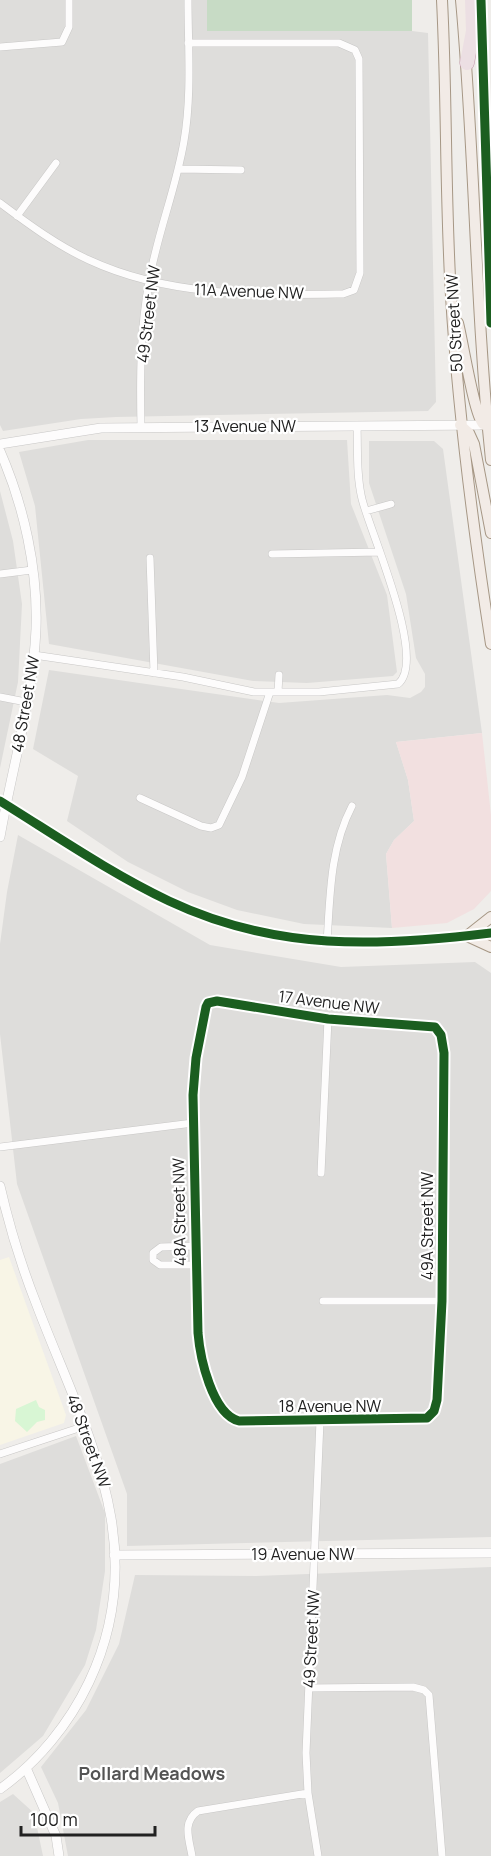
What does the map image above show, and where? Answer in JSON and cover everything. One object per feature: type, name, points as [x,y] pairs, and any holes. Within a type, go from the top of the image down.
[{"type":"highway","points":[[467,63],[473,31],[472,0]]},
{"type":"main road","name":"50 Street NW","points":[[442,0],[451,294],[460,425],[469,505],[491,644]]},
{"type":"main road","name":"50 Street NW","points":[[461,0],[467,63],[479,325],[491,460]]},
{"type":"main road","points":[[451,294],[469,365],[476,414],[483,424],[489,425]]},
{"type":"main road","points":[[460,425],[470,433],[474,444],[491,533]]},
{"type":"main road","points":[[491,917],[467,936],[491,948]]},
{"type":"street","points":[[0,47],[62,42],[69,27],[69,0]]},
{"type":"street","name":"49 Street NW","points":[[141,427],[141,351],[149,281],[179,169],[188,108],[188,0]]},
{"type":"street","name":"11A Avenue NW","points":[[0,203],[89,260],[149,281],[188,289],[247,295],[343,294],[354,290],[360,273],[359,59],[355,50],[339,42],[188,43]]},
{"type":"street","points":[[17,216],[56,163]]},
{"type":"street","points":[[179,169],[241,170]]},
{"type":"street","name":"13 Avenue NW","points":[[0,444],[72,430],[141,427],[489,425]]},
{"type":"street","points":[[34,655],[274,692],[319,692],[391,686],[403,679],[407,662],[397,603],[366,511],[359,482],[357,426]]},
{"type":"street","name":"48 Street NW","points":[[0,451],[21,510],[32,570],[36,612],[34,655],[26,702],[3,802],[0,837]]},
{"type":"street","points":[[366,511],[391,504]]},
{"type":"street","points":[[272,554],[380,552]]},
{"type":"street","points":[[150,558],[154,673]]},
{"type":"street","points":[[0,573],[32,570]]},
{"type":"street","points":[[140,798],[201,826],[215,828],[222,822],[231,804],[279,675]]},
{"type":"street","points":[[0,697],[26,702]]},
{"type":"street","points":[[3,802],[121,876],[169,901],[246,928],[327,943],[374,944],[491,933]]},
{"type":"street","points":[[327,943],[336,848],[342,826],[352,806]]},
{"type":"street","name":"17 Avenue NW","points":[[210,1002],[328,1019],[435,1027],[441,1035]]},
{"type":"street","name":"48A Street NW","points":[[210,1002],[206,1007],[196,1058],[193,1123],[198,1333],[202,1362],[218,1403],[230,1418]]},
{"type":"street","name":"17 Avenue NW","points":[[321,1173],[328,1019]]},
{"type":"street","name":"49A Street NW","points":[[431,1415],[437,1400],[441,1301],[444,1053],[441,1035]]},
{"type":"street","points":[[0,1147],[193,1123]]},
{"type":"street","name":"48 Street NW","points":[[0,1186],[35,1302],[85,1426],[107,1491],[112,1518],[115,1602],[102,1655],[79,1702],[27,1770],[0,1789]]},
{"type":"street","name":"48A Street NW","points":[[195,1246],[161,1247],[153,1253],[153,1260],[160,1265],[195,1265]]},
{"type":"street","name":"49A Street NW","points":[[323,1300],[441,1301]]},
{"type":"street","name":"18 Avenue NW","points":[[230,1418],[246,1421],[415,1420],[431,1415]]},
{"type":"street","name":"49 Street NW","points":[[318,1856],[308,1793],[309,1688],[320,1421]]},
{"type":"street","points":[[0,1454],[85,1426]]},
{"type":"street","name":"19 Avenue NW","points":[[114,1555],[491,1552]]},
{"type":"street","points":[[309,1688],[414,1687],[426,1692],[431,1704],[442,1856]]},
{"type":"street","points":[[27,1770],[56,1836],[59,1856]]},
{"type":"street","points":[[192,1856],[188,1830],[191,1816],[202,1809],[308,1793]]},
{"type":"shaded area","points":[[0,0],[207,0],[207,31],[412,31],[428,33],[436,402],[428,411],[116,417],[81,419],[3,431],[0,425]]},
{"type":"shaded area","points":[[88,440],[347,440],[351,504],[387,595],[397,672],[393,676],[307,683],[253,681],[49,644],[35,506],[19,452]]},
{"type":"shaded area","points":[[369,441],[434,441],[443,449],[482,733],[396,742],[408,780],[414,821],[394,840],[386,854],[392,928],[304,924],[237,910],[188,892],[128,862],[67,821],[78,776],[33,749],[49,670],[279,703],[387,695],[410,698],[421,692],[425,687],[425,674],[416,658],[406,594],[369,483]]},
{"type":"shaded area","points":[[0,491],[13,541],[22,604],[18,682],[0,768]]},
{"type":"shaded area","points":[[482,733],[491,815],[491,891],[474,909],[447,923],[392,928],[386,854],[394,840],[414,821],[408,780],[396,742]]},
{"type":"shaded area","points":[[18,835],[210,945],[341,967],[475,962],[491,973],[491,1537],[127,1546],[127,1494],[17,1184],[0,1034],[0,944]]},
{"type":"shaded area","points":[[9,1257],[66,1415],[64,1423],[0,1445],[0,1260]]},
{"type":"shaded area","points":[[76,1436],[105,1513],[105,1571],[96,1630],[85,1665],[43,1736],[0,1773],[0,1464]]},
{"type":"shaded area","points":[[491,1567],[491,1856],[68,1856],[58,1803],[41,1767],[86,1710],[119,1644],[135,1575],[256,1576]]},
{"type":"shaded area","points":[[13,1794],[34,1813],[43,1856],[0,1856],[0,1802]]},
{"type":"green space","points":[[207,0],[412,0],[412,31],[207,31]]},
{"type":"green space","points":[[36,1400],[39,1407],[45,1410],[45,1420],[37,1422],[27,1432],[15,1421],[16,1409]]},
{"type":"cycle path","points":[[481,0],[491,323]]},
{"type":"cycle path","points":[[0,801],[147,890],[209,917],[248,929],[288,937],[367,942],[408,941],[491,933]]},
{"type":"cycle path","points":[[217,1001],[328,1019],[435,1027],[441,1035],[444,1053],[442,1301],[437,1400],[434,1411],[427,1418],[239,1421],[221,1408],[205,1370],[198,1333],[193,1095],[196,1058],[206,1007],[208,1003],[217,1001]]},
{"type":"district","name":"Pollard Meadows","points":[[152,1774]]}]
